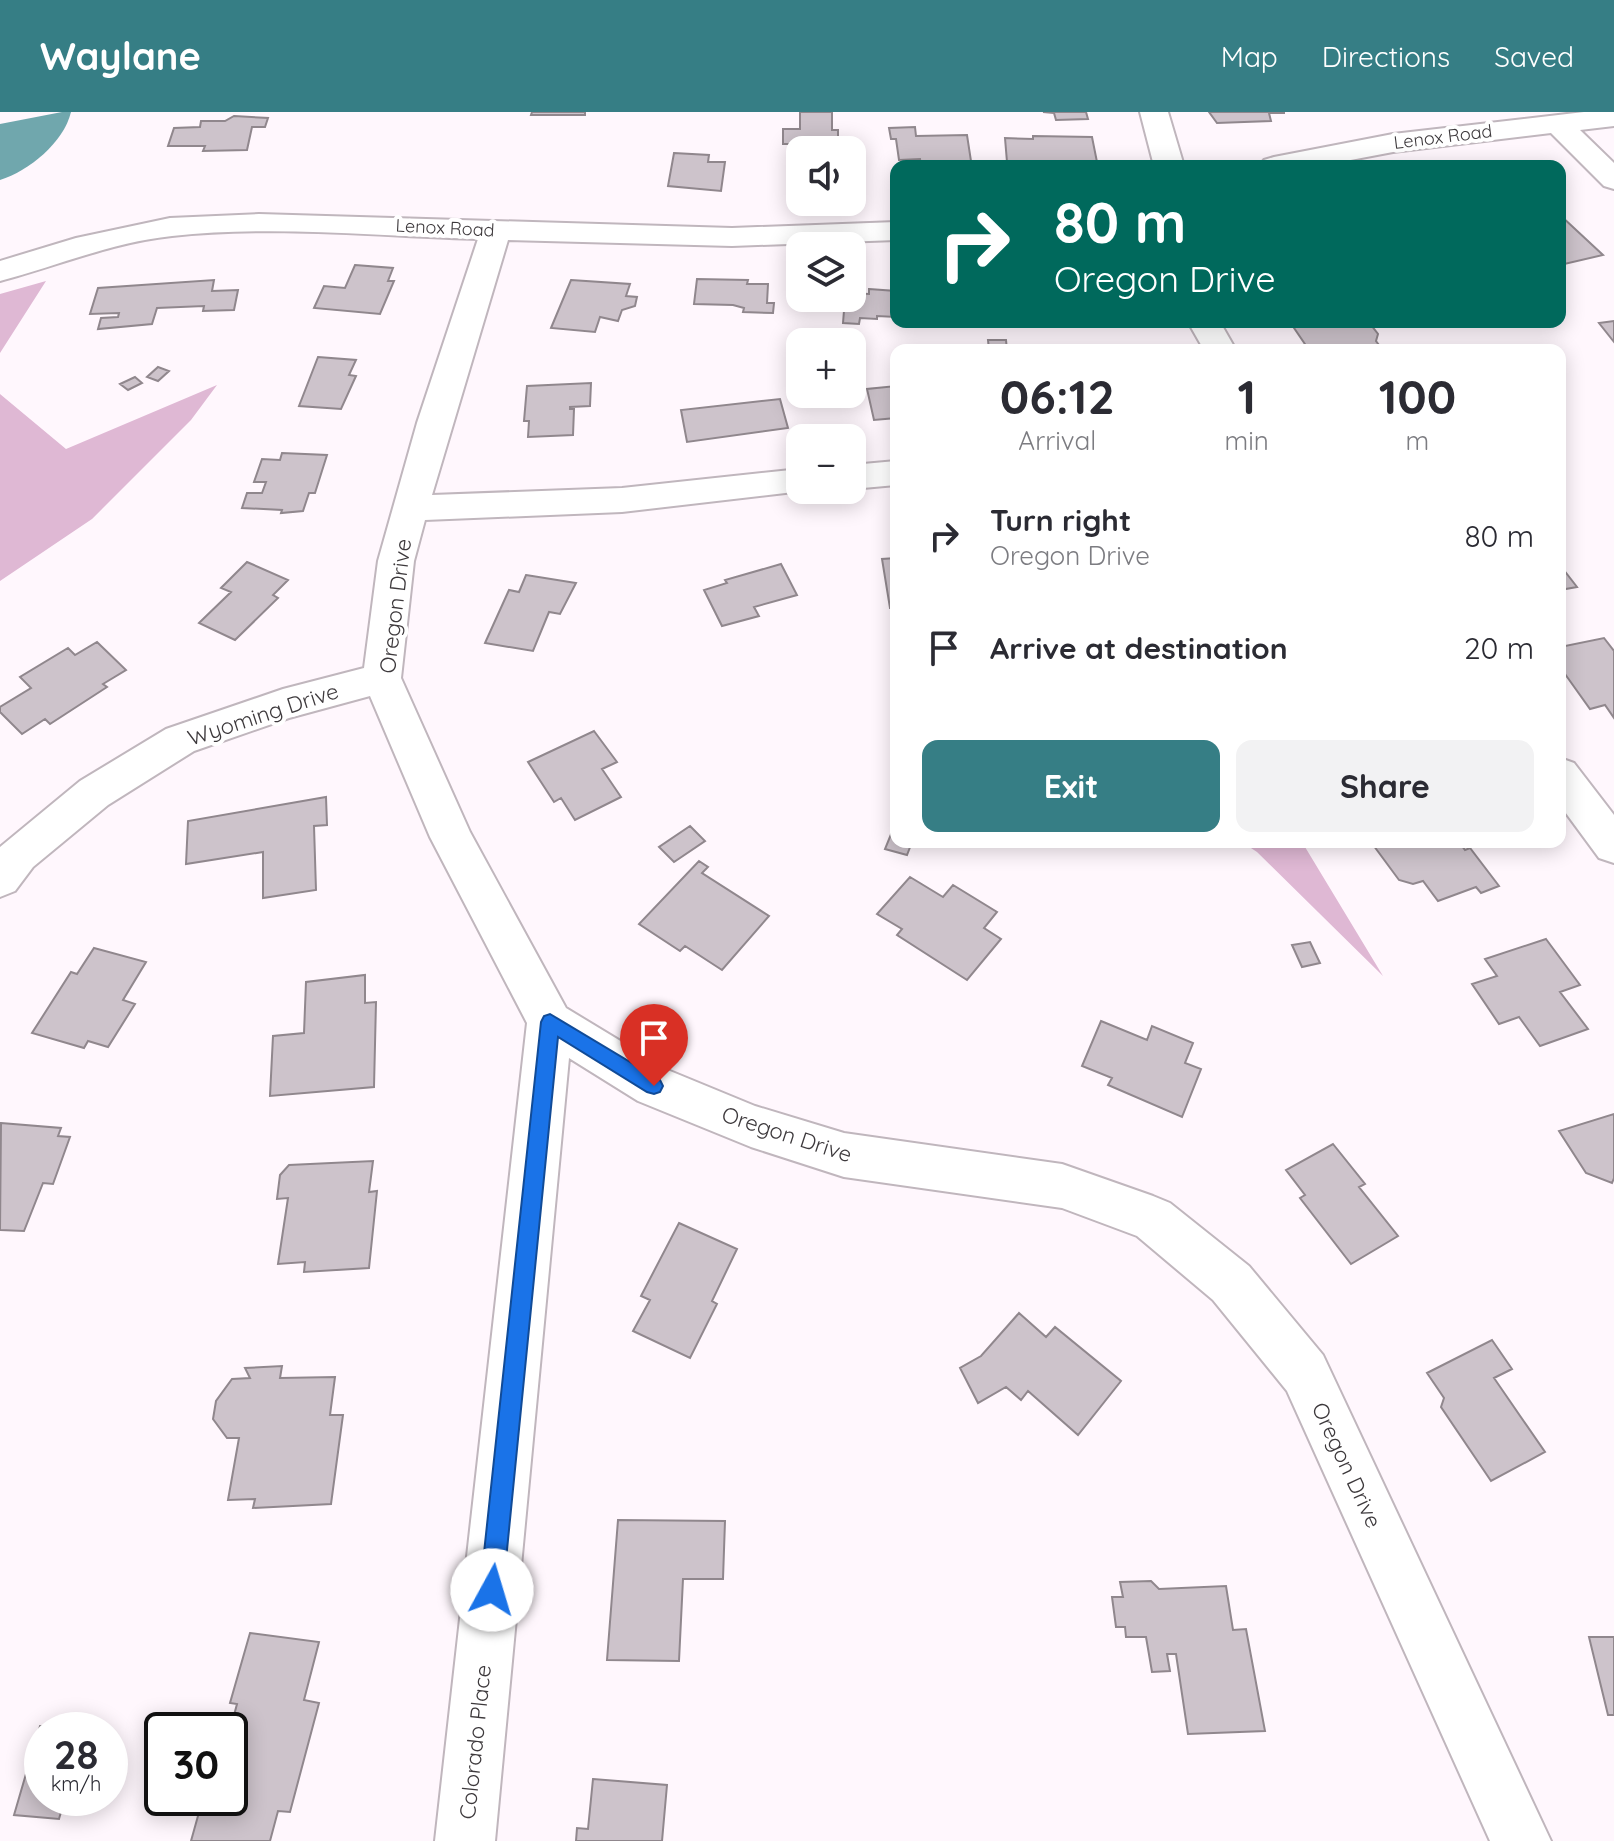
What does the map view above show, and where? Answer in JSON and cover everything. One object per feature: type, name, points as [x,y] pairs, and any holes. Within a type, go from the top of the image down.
[{"type":"street","points":[[1154,112],[1167,160]]},
{"type":"street","name":"Lenox Road","points":[[1305,160],[1393,143],[1614,117]]},
{"type":"street","points":[[1558,124],[1614,180]]},
{"type":"street","name":"Lenox Road","points":[[0,271],[87,245],[170,227],[259,223],[732,237],[890,231]]},
{"type":"street","name":"Oregon Drive","points":[[496,230],[396,561],[382,678],[451,837],[550,1022],[654,1086],[751,1126],[844,1155],[1062,1186],[1153,1219],[1231,1283],[1305,1373],[1521,1841]]},
{"type":"street","points":[[866,476],[890,474]]},
{"type":"street","points":[[410,508],[622,500],[786,482]]},
{"type":"street","name":"Wyoming Drive","points":[[0,879],[18,855],[94,793],[180,740],[283,704],[382,678]]},
{"type":"street","points":[[1566,782],[1614,846]]},
{"type":"street","name":"Colorado Place","points":[[465,1841],[550,1022]]},
{"type":"shaded area","points":[[46,281],[0,353],[0,294]]},
{"type":"shaded area","points":[[217,385],[191,420],[92,519],[0,581],[0,394],[66,449]]},
{"type":"shaded area","points":[[1251,848],[1306,848],[1383,976]]},
{"type":"water","points":[[71,112],[61,134],[44,154],[22,170],[0,180],[0,124]]},
{"type":"building","points":[[532,112],[585,112],[585,115],[531,115]]},
{"type":"building","points":[[800,112],[832,112],[832,130],[838,130],[838,136],[786,136],[786,144],[783,144],[783,129],[800,129]]},
{"type":"building","points":[[1043,112],[1086,112],[1088,119],[1056,120],[1054,113]]},
{"type":"building","points":[[1209,112],[1284,113],[1269,113],[1271,121],[1217,123]]},
{"type":"building","points":[[234,116],[268,118],[265,127],[252,127],[247,150],[203,151],[205,146],[168,146],[174,128],[200,127],[201,121],[225,121]]},
{"type":"building","points":[[915,127],[916,136],[967,135],[971,160],[899,160],[896,139],[891,139],[889,128]]},
{"type":"building","points":[[1033,136],[1092,137],[1097,160],[1007,160],[1005,138],[1033,139]]},
{"type":"building","points":[[674,153],[709,155],[708,162],[725,162],[721,191],[668,186]]},
{"type":"building","points":[[1566,221],[1603,255],[1566,264]]},
{"type":"building","points":[[355,265],[393,268],[388,281],[394,281],[380,314],[314,308],[324,286],[345,288]]},
{"type":"building","points":[[697,279],[748,280],[747,284],[768,284],[767,303],[774,303],[773,313],[743,312],[744,308],[733,305],[694,304]]},
{"type":"building","points":[[214,280],[212,291],[238,290],[234,310],[203,311],[204,306],[157,308],[152,324],[98,329],[101,318],[118,317],[119,313],[90,314],[98,288]]},
{"type":"building","points":[[571,280],[630,284],[626,296],[637,297],[635,306],[622,310],[618,321],[600,317],[595,332],[551,328]]},
{"type":"building","points":[[869,289],[890,291],[890,317],[860,318],[859,324],[843,323],[844,312],[866,312],[866,294],[869,294]]},
{"type":"building","points":[[1614,321],[1614,342],[1599,323]]},
{"type":"building","points":[[1294,328],[1373,328],[1378,334],[1378,344],[1305,344]]},
{"type":"building","points":[[988,340],[1006,340],[1006,344],[988,344]]},
{"type":"building","points":[[318,357],[356,360],[349,375],[356,376],[341,409],[299,406]]},
{"type":"building","points":[[158,367],[169,371],[158,381],[147,377]]},
{"type":"building","points":[[135,377],[142,383],[128,390],[120,384]]},
{"type":"building","points":[[591,383],[590,406],[570,407],[574,409],[573,435],[528,437],[529,421],[524,421],[527,386]]},
{"type":"building","points":[[890,387],[890,419],[874,420],[867,389]]},
{"type":"building","points":[[780,399],[787,424],[786,428],[687,442],[681,410]]},
{"type":"building","points":[[282,453],[327,455],[315,493],[309,493],[303,511],[281,513],[282,510],[242,508],[247,493],[262,493],[266,482],[254,482],[262,459],[280,460]]},
{"type":"building","points":[[890,558],[890,608],[882,559]]},
{"type":"building","points":[[247,562],[288,580],[273,595],[278,598],[235,640],[199,623],[231,592],[221,588]]},
{"type":"building","points":[[781,564],[797,595],[754,607],[759,616],[722,626],[704,590],[727,583],[725,580]]},
{"type":"building","points":[[1566,573],[1577,587],[1566,589]]},
{"type":"building","points":[[526,575],[576,583],[560,614],[549,612],[533,651],[485,643],[509,590],[519,592]]},
{"type":"building","points":[[1604,638],[1614,651],[1614,718],[1605,705],[1590,709],[1566,675],[1566,646]]},
{"type":"building","points":[[97,642],[126,670],[103,684],[107,687],[50,724],[45,719],[22,734],[0,712],[0,707],[31,688],[20,677],[68,648],[75,655]]},
{"type":"building","points":[[594,731],[617,762],[602,769],[621,797],[575,820],[561,798],[554,802],[528,762]]},
{"type":"building","points":[[326,797],[327,825],[314,826],[316,890],[263,898],[263,852],[186,864],[188,821]]},
{"type":"building","points":[[690,826],[705,841],[674,862],[659,847]]},
{"type":"building","points":[[890,837],[890,848],[910,848],[907,855],[885,849]]},
{"type":"building","points":[[1375,848],[1470,848],[1499,886],[1481,893],[1476,887],[1438,901],[1423,881],[1413,884],[1399,880]]},
{"type":"building","points":[[699,861],[708,867],[702,873],[769,916],[722,970],[685,946],[680,951],[639,924]]},
{"type":"building","points":[[910,877],[943,897],[953,885],[997,912],[984,928],[1001,939],[967,980],[897,935],[902,929],[877,914]]},
{"type":"building","points":[[1546,939],[1580,985],[1560,992],[1588,1029],[1540,1046],[1519,1017],[1499,1024],[1472,984],[1497,976],[1485,959]]},
{"type":"building","points":[[1310,942],[1320,963],[1302,967],[1292,945]]},
{"type":"building","points":[[94,948],[146,962],[123,1000],[135,1004],[108,1047],[88,1041],[84,1048],[32,1033],[71,972],[77,974]]},
{"type":"building","points":[[365,975],[365,1003],[376,1002],[374,1087],[270,1096],[273,1036],[304,1033],[306,982]]},
{"type":"building","points":[[1101,1021],[1147,1040],[1152,1026],[1193,1043],[1185,1063],[1201,1069],[1182,1117],[1108,1085],[1112,1078],[1082,1066]]},
{"type":"building","points":[[1614,1114],[1612,1183],[1586,1173],[1559,1131]]},
{"type":"building","points":[[1,1123],[61,1128],[58,1136],[70,1137],[53,1184],[43,1183],[24,1231],[0,1230]]},
{"type":"building","points":[[1333,1144],[1365,1184],[1359,1187],[1398,1236],[1351,1264],[1300,1198],[1305,1195],[1286,1170]]},
{"type":"building","points":[[373,1161],[369,1192],[377,1191],[369,1268],[304,1272],[305,1262],[278,1264],[288,1198],[277,1199],[280,1175],[289,1165]]},
{"type":"building","points":[[679,1223],[737,1249],[712,1301],[717,1304],[690,1358],[633,1331],[650,1300],[641,1296]]},
{"type":"building","points":[[1019,1313],[1046,1337],[1055,1327],[1121,1381],[1078,1435],[1028,1391],[1021,1400],[1006,1387],[978,1403],[960,1368],[981,1356]]},
{"type":"building","points":[[1492,1340],[1512,1369],[1494,1378],[1545,1452],[1491,1481],[1441,1407],[1444,1398],[1427,1373]]},
{"type":"building","points":[[282,1366],[280,1378],[335,1377],[330,1415],[343,1415],[331,1504],[253,1508],[255,1499],[228,1500],[239,1438],[227,1438],[213,1419],[216,1401],[232,1379],[250,1378],[245,1368]]},
{"type":"building","points":[[618,1520],[725,1521],[723,1579],[683,1579],[679,1661],[607,1660]]},
{"type":"building","points":[[1151,1581],[1159,1589],[1226,1586],[1233,1630],[1246,1629],[1265,1731],[1188,1734],[1176,1654],[1167,1654],[1170,1671],[1152,1672],[1146,1637],[1126,1637],[1125,1627],[1116,1627],[1112,1597],[1123,1597],[1120,1582]]},
{"type":"building","points":[[250,1633],[319,1642],[304,1700],[319,1703],[290,1812],[278,1811],[270,1841],[191,1841],[198,1816],[248,1816],[248,1712],[235,1712],[237,1704],[230,1703]]},
{"type":"building","points":[[1589,1637],[1614,1637],[1614,1715],[1608,1715]]},
{"type":"building","points":[[593,1779],[667,1785],[662,1841],[576,1841],[577,1828],[588,1829]]},
{"type":"building","points":[[24,1781],[24,1816],[14,1815]]},
{"type":"building","points":[[25,1816],[60,1816],[59,1819]]},
{"type":"route","points":[[492,1590],[550,1022],[654,1086]]}]
